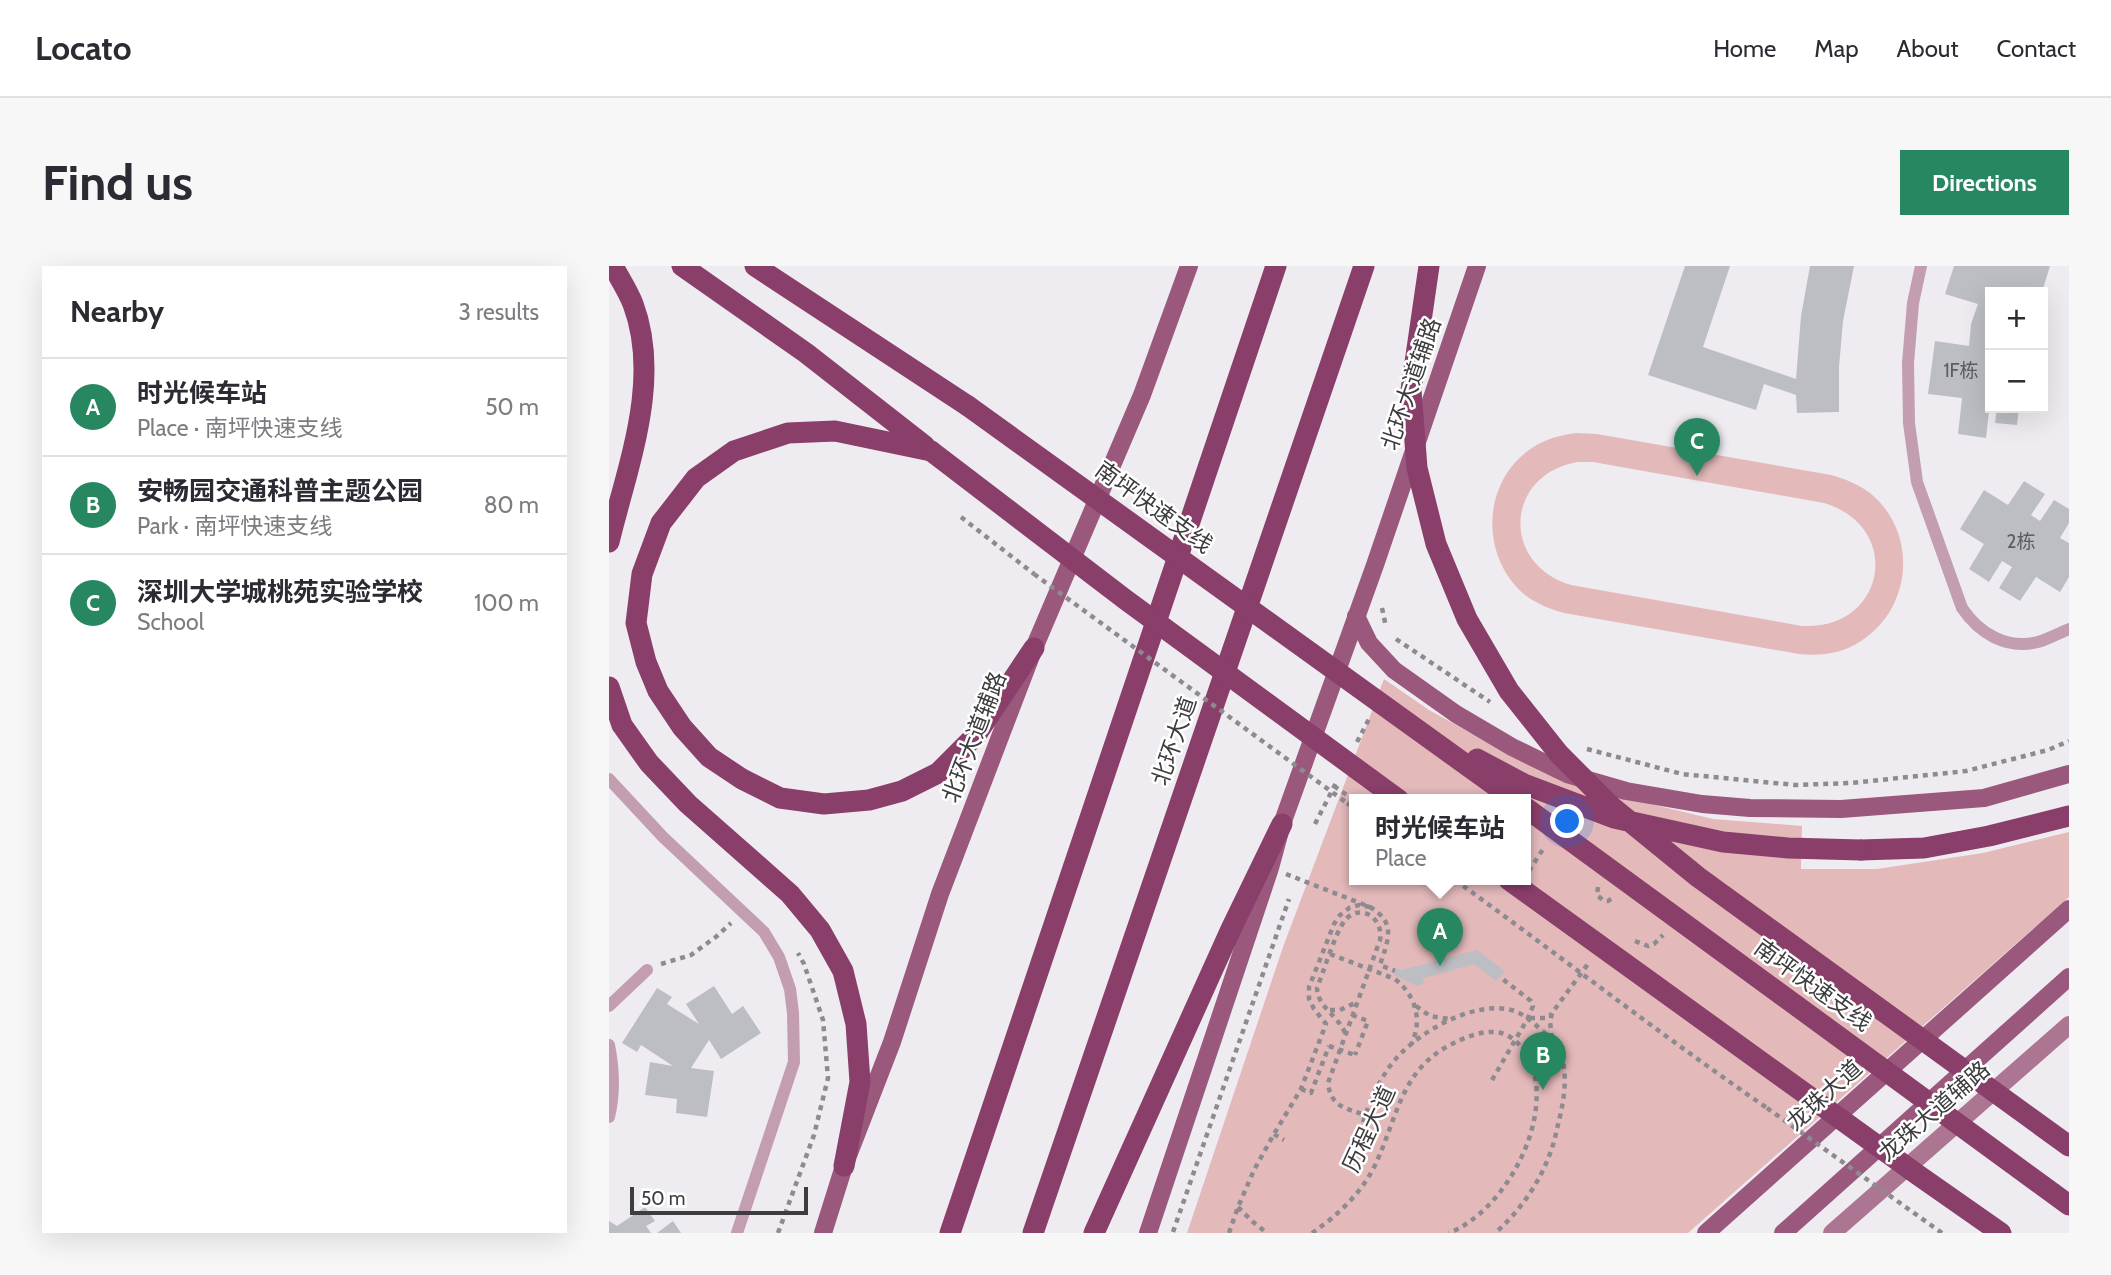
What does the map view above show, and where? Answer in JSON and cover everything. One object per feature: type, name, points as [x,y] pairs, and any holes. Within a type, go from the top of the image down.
[{"type":"highway","points":[[609,542],[638,431],[643,383],[643,342],[633,304],[613,266]]},
{"type":"highway","points":[[682,266],[806,353],[1126,600],[1391,794]]},
{"type":"highway","name":"南坪快速支线","points":[[755,266],[968,406],[1507,794]]},
{"type":"highway","points":[[780,266],[807,301]]},
{"type":"highway","points":[[950,1233],[1276,266]]},
{"type":"highway","name":"北环大道","points":[[1033,1233],[1364,266]]},
{"type":"highway","points":[[1429,266],[1411,390],[1417,468],[1436,544],[1467,619],[1509,691],[1559,754],[1612,807],[1698,877],[2069,1146]]},
{"type":"highway","points":[[932,451],[835,431],[788,433],[734,452],[696,478],[661,523],[642,574],[636,623],[646,662],[658,691],[682,727],[709,757],[742,779],[780,798],[824,804],[869,800],[902,791],[937,773],[976,734],[1034,649]]},
{"type":"highway","points":[[609,687],[622,726],[649,763],[688,804],[790,894],[820,930],[843,971],[856,1024],[860,1082],[844,1166]]},
{"type":"highway","points":[[1405,719],[1524,784],[1614,818],[1723,842],[1788,848],[1924,848],[1989,836],[2069,816]]},
{"type":"highway","name":"南坪快速支线","points":[[1531,812],[2069,1205]]},
{"type":"highway","points":[[1094,1233],[1231,929],[1282,824]]},
{"type":"highway","points":[[1516,885],[2001,1233]]},
{"type":"main road","name":"北环大道辅路","points":[[823,1233],[844,1166],[892,1042],[940,894],[1034,649],[1142,395],[1189,266]]},
{"type":"main road","name":"北环大道辅路","points":[[1148,1233],[1270,868],[1282,824],[1380,552],[1477,266]]},
{"type":"main road","points":[[1356,616],[1369,643],[1394,670],[1456,714],[1512,747],[1567,774],[1626,791],[1714,805],[1841,809],[1983,798],[2069,774]]},
{"type":"main road","name":"龙珠大道","points":[[1706,1233],[2069,909]]},
{"type":"main road","points":[[1783,1233],[2069,977]]},
{"type":"main road","name":"龙珠大道辅路","points":[[1832,1233],[2069,1025]]},
{"type":"lane","points":[[1921,266],[1913,303],[1909,351],[1909,423],[1917,482],[1962,608],[1978,628],[1989,636],[2014,644],[2040,642],[2069,629]]},
{"type":"lane","points":[[609,779],[663,837],[764,932],[779,957],[790,989],[794,1062],[737,1233]]},
{"type":"lane","points":[[609,1006],[647,970]]},
{"type":"lane","points":[[609,1045],[614,1072],[613,1101],[609,1117]]},
{"type":"path","points":[[961,517],[1034,574],[1349,804]]},
{"type":"path","points":[[1382,608],[1385,625],[1393,636],[1493,703]]},
{"type":"path","points":[[1575,743],[1587,749],[1682,774],[1795,785],[1851,783],[1966,771],[2048,750],[2069,741]]},
{"type":"path","points":[[1334,786],[1349,796]]},
{"type":"path","points":[[1270,868],[1370,907],[1379,913],[1389,929],[1380,965],[1395,971]]},
{"type":"path","points":[[1462,885],[1697,1060],[1942,1233]]},
{"type":"path","points":[[1172,1233],[1289,899]]},
{"type":"path","points":[[1229,1233],[1238,1207],[1274,1134],[1301,1089],[1327,1024],[1309,999],[1309,988],[1334,924],[1349,908],[1359,905],[1370,907]]},
{"type":"path","points":[[647,970],[691,955],[717,936],[742,912]]},
{"type":"path","points":[[1345,1033],[1342,1024],[1317,997],[1317,988],[1345,920],[1359,913],[1367,914],[1379,925],[1381,933],[1328,1083],[1329,1095],[1335,1102],[1365,1115]]},
{"type":"path","points":[[778,1233],[814,1135],[828,1078],[823,1020],[804,964],[793,943]]},
{"type":"path","points":[[1330,954],[1395,979],[1408,992],[1415,1005],[1418,1025],[1411,1045]]},
{"type":"path","points":[[1528,1018],[1545,1018],[1552,1013],[1589,963]]},
{"type":"path","points":[[1492,1080],[1533,1006],[1531,1001],[1500,977]]},
{"type":"path","points":[[1329,1010],[1340,1010],[1357,1002]]},
{"type":"path","points":[[1415,1005],[1430,1016],[1450,1019]]},
{"type":"path","points":[[1352,1171],[1359,1132],[1377,1087],[1392,1064],[1411,1045],[1450,1019],[1496,1007],[1513,1010],[1528,1018],[1552,1038],[1560,1052],[1564,1087],[1556,1135],[1539,1179],[1526,1199],[1497,1231]]},
{"type":"path","points":[[1552,1013],[1552,1038]]},
{"type":"path","points":[[1301,1089],[1311,1093],[1329,1046],[1355,1055],[1368,1021],[1352,1015]]},
{"type":"path","name":"历程大道","points":[[1312,1233],[1344,1208],[1363,1184],[1375,1165],[1405,1090],[1419,1070],[1441,1049],[1470,1035],[1496,1032],[1515,1040]]},
{"type":"path","points":[[1449,1233],[1482,1211],[1508,1181],[1525,1152],[1534,1122],[1538,1093],[1533,1069],[1525,1050],[1515,1040]]},
{"type":"path","points":[[1274,1134],[1284,1140]]},
{"type":"path","points":[[1238,1207],[1267,1233]]},
{"type":"shaded area","points":[[1576,433],[1597,434],[1831,475],[1861,487],[1886,509],[1902,548],[1903,569],[1899,590],[1891,609],[1878,627],[1854,645],[1831,653],[1807,655],[1564,613],[1534,601],[1510,578],[1499,559],[1494,539],[1496,497],[1504,477],[1517,460],[1540,443]],"holes":[[[1578,462],[1593,462],[1824,503],[1849,515],[1866,533],[1874,554],[1874,575],[1867,595],[1852,612],[1830,623],[1802,626],[1571,585],[1548,574],[1532,559],[1523,540],[1521,520],[1525,501],[1536,483],[1554,470]]]},
{"type":"shaded area","points":[[1384,679],[1429,710],[1527,764],[1613,795],[1713,819],[1802,826],[1801,869],[1877,869],[1983,853],[2069,832],[2069,897],[1688,1233],[1187,1233],[1283,947]]},
{"type":"building","points":[[1685,266],[1730,266],[1703,347],[1796,379],[1801,316],[1810,266],[1854,266],[1843,321],[1839,412],[1797,413],[1796,395],[1764,384],[1756,410],[1648,375]]},
{"type":"building","points":[[1954,266],[2050,266],[2044,287],[1985,287],[1985,413],[1989,413],[1986,438],[1958,434],[1962,398],[1928,394],[1935,341],[1969,346],[1971,324],[1978,304],[1945,294]]},
{"type":"building","points":[[1996,413],[2018,413],[2017,425],[1995,423]]},
{"type":"building","points":[[2024,481],[2045,494],[2031,515],[2040,521],[2054,500],[2069,509],[2069,523],[2060,538],[2069,543],[2069,577],[2060,592],[2036,577],[2020,601],[1999,588],[2012,567],[2002,561],[1989,582],[1969,569],[1984,544],[1960,529],[1984,490],[2008,505]]},
{"type":"building","points":[[1477,950],[1505,971],[1496,981],[1474,964],[1424,978],[1423,984],[1417,986],[1394,975],[1396,968],[1401,970]]},
{"type":"building","points":[[714,986],[732,1014],[743,1006],[761,1033],[721,1059],[709,1040],[691,1068],[714,1071],[707,1117],[676,1113],[677,1099],[645,1095],[650,1062],[673,1066],[641,1045],[637,1052],[622,1043],[657,988],[672,997],[667,1004],[699,1024],[686,1004]]},
{"type":"building","points":[[645,1207],[655,1221],[646,1226],[651,1233],[609,1233],[609,1221],[617,1226]]},
{"type":"building","points":[[673,1221],[681,1233],[657,1233]]},
{"type":"place","name":"深圳大学城桃苑实验学校","points":[[1697,476]]},
{"type":"place","name":"时光候车站","points":[[1440,966]]},
{"type":"place","name":"安畅园交通科普主题公园","points":[[1543,1090]]}]
